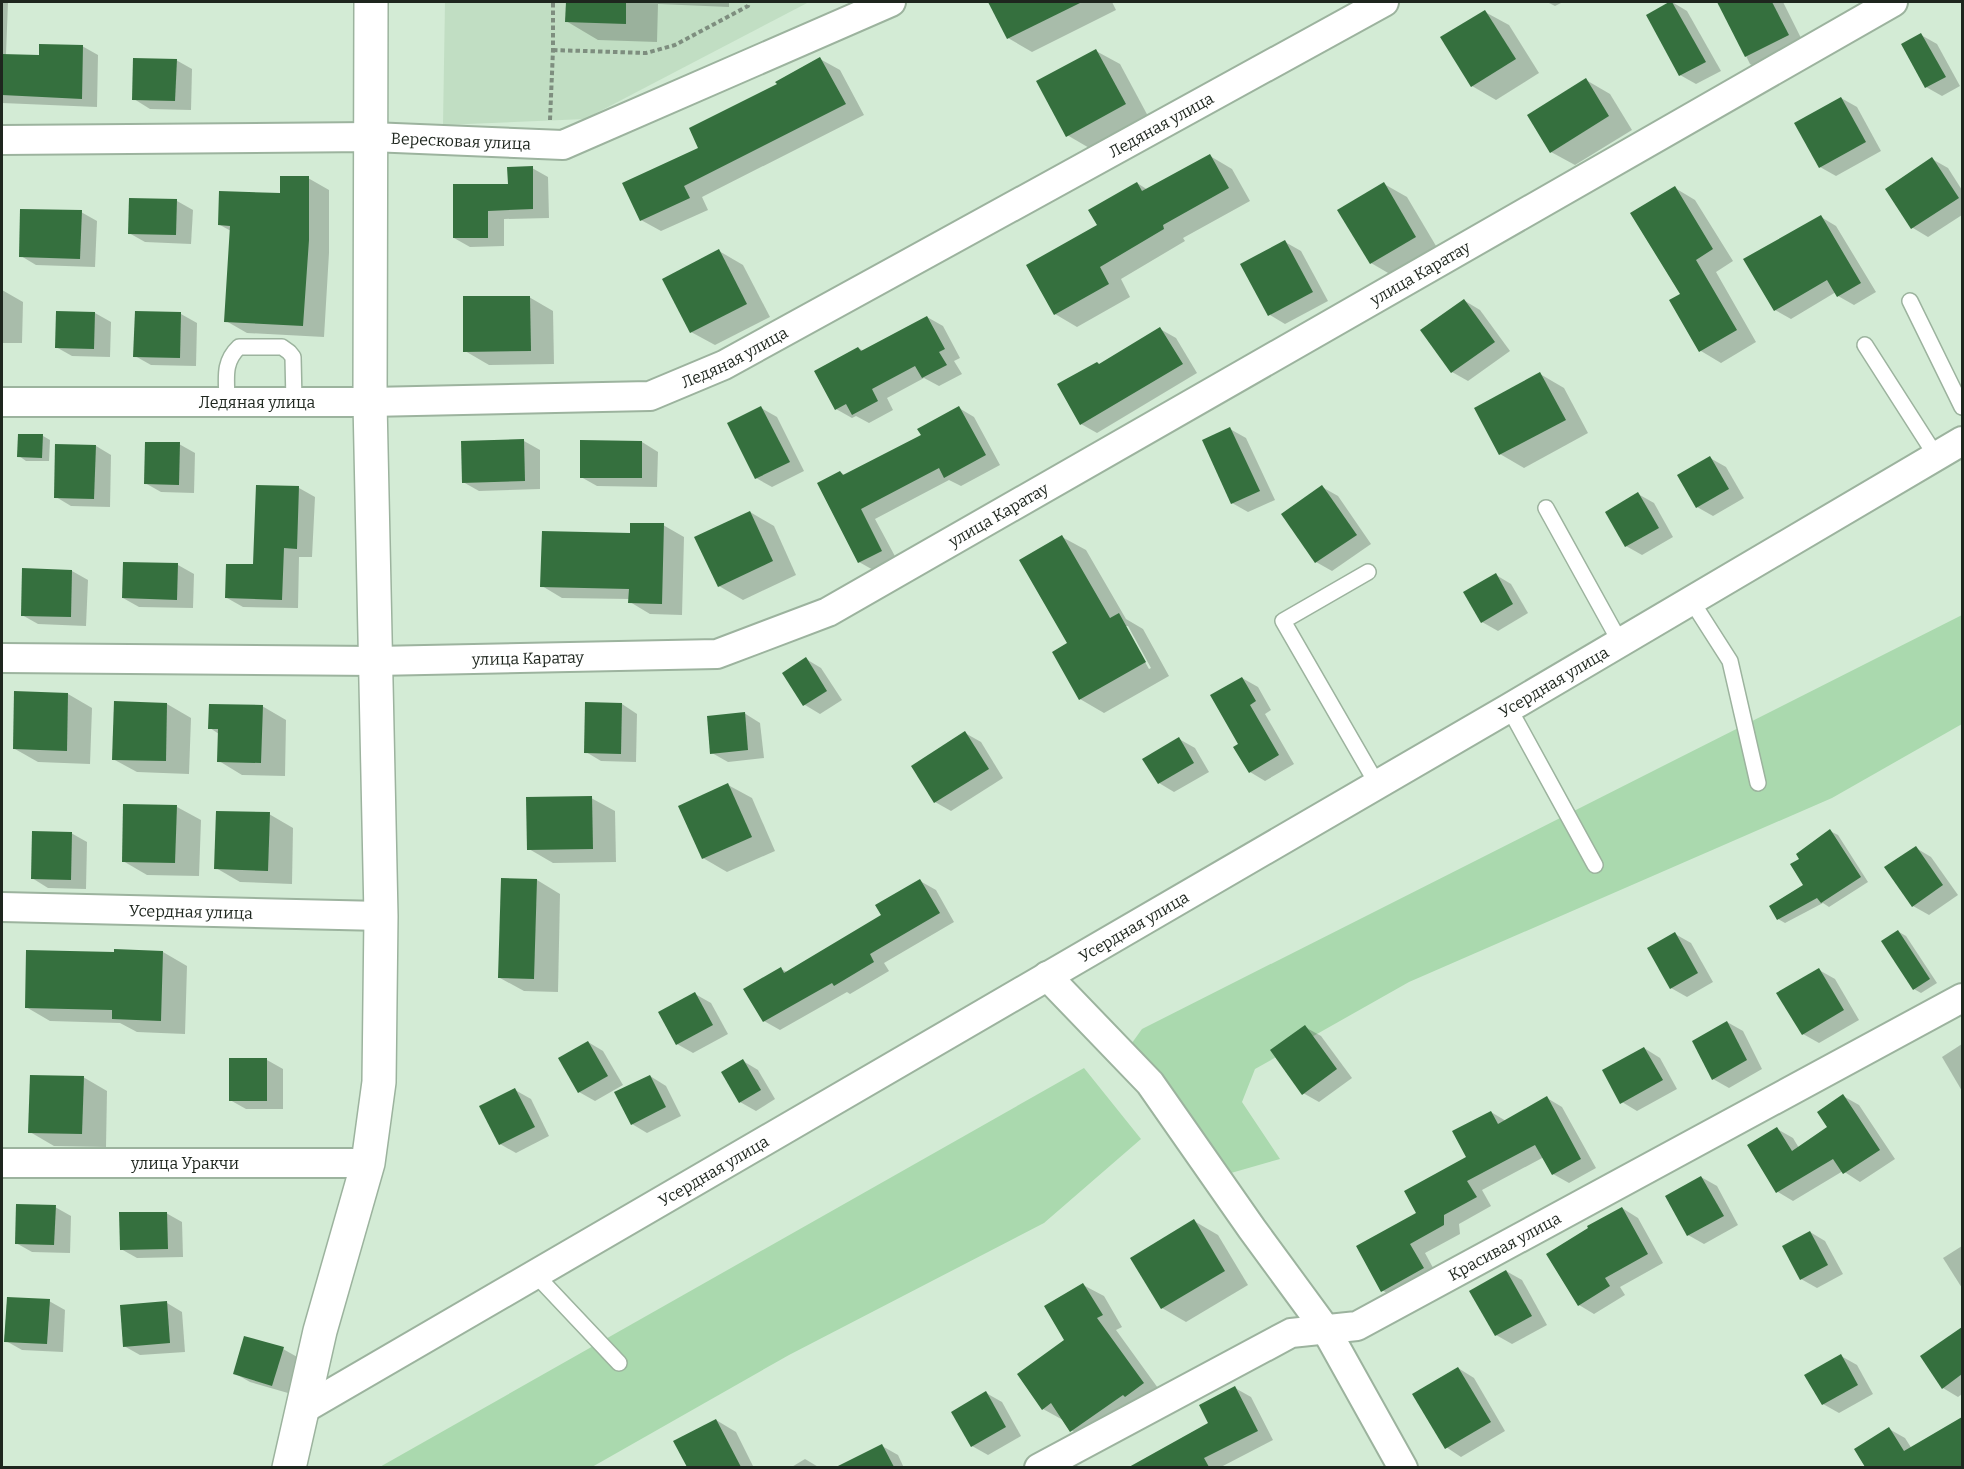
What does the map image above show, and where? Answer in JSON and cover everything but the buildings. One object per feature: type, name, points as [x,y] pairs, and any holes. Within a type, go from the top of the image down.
[{"type":"street","points":[[289,1467],[320,1331],[368,1162],[379,1082],[381,916],[370,402],[371,2]]},
{"type":"street","name":"Вересковая улица","points":[[2,140],[370,137],[563,145],[891,2]]},
{"type":"street","name":"Ледяная улица","points":[[2,402],[370,402],[650,396],[724,365],[1384,2]]},
{"type":"street","name":"улица Каратау","points":[[2,657],[376,661],[717,654],[828,612],[1893,2]]},
{"type":"street","name":"Усердная улица","points":[[302,1410],[1509,708],[1962,441]]},
{"type":"street","name":"Усердная улица","points":[[2,907],[381,916]]},
{"type":"street","points":[[1047,976],[1150,1083],[1326,1330],[1403,1467]]},
{"type":"street","name":"Красивая улица","points":[[1039,1467],[1291,1333],[1357,1326],[1962,998]]},
{"type":"street","name":"улица Уракчи","points":[[2,1163],[368,1162]]},
{"type":"lane","points":[[1910,301],[1962,407]]},
{"type":"lane","points":[[1865,345],[1936,456]]},
{"type":"lane","points":[[227,402],[226,366],[230,356],[239,347],[282,347],[293,357],[294,402]]},
{"type":"lane","points":[[1546,507],[1620,642]]},
{"type":"lane","points":[[1368,572],[1283,621],[1377,784]]},
{"type":"lane","points":[[1691,600],[1730,661],[1758,783]]},
{"type":"lane","points":[[1509,708],[1596,865]]},
{"type":"lane","points":[[535,1274],[619,1363]]},
{"type":"path","points":[[549,144],[553,2]]},
{"type":"path","points":[[553,50],[646,52],[675,45],[748,6],[749,2]]},
{"type":"shaded area","points":[[445,2],[809,2],[585,119],[443,125]]},
{"type":"shaded area","points":[[1962,615],[1962,724],[1832,798],[1409,982],[1255,1069],[1242,1102],[1280,1159],[1231,1173],[1119,1061],[1142,1029]]},
{"type":"shaded area","points":[[1084,1068],[1141,1139],[1044,1223],[789,1355],[592,1467],[378,1468]]}]
